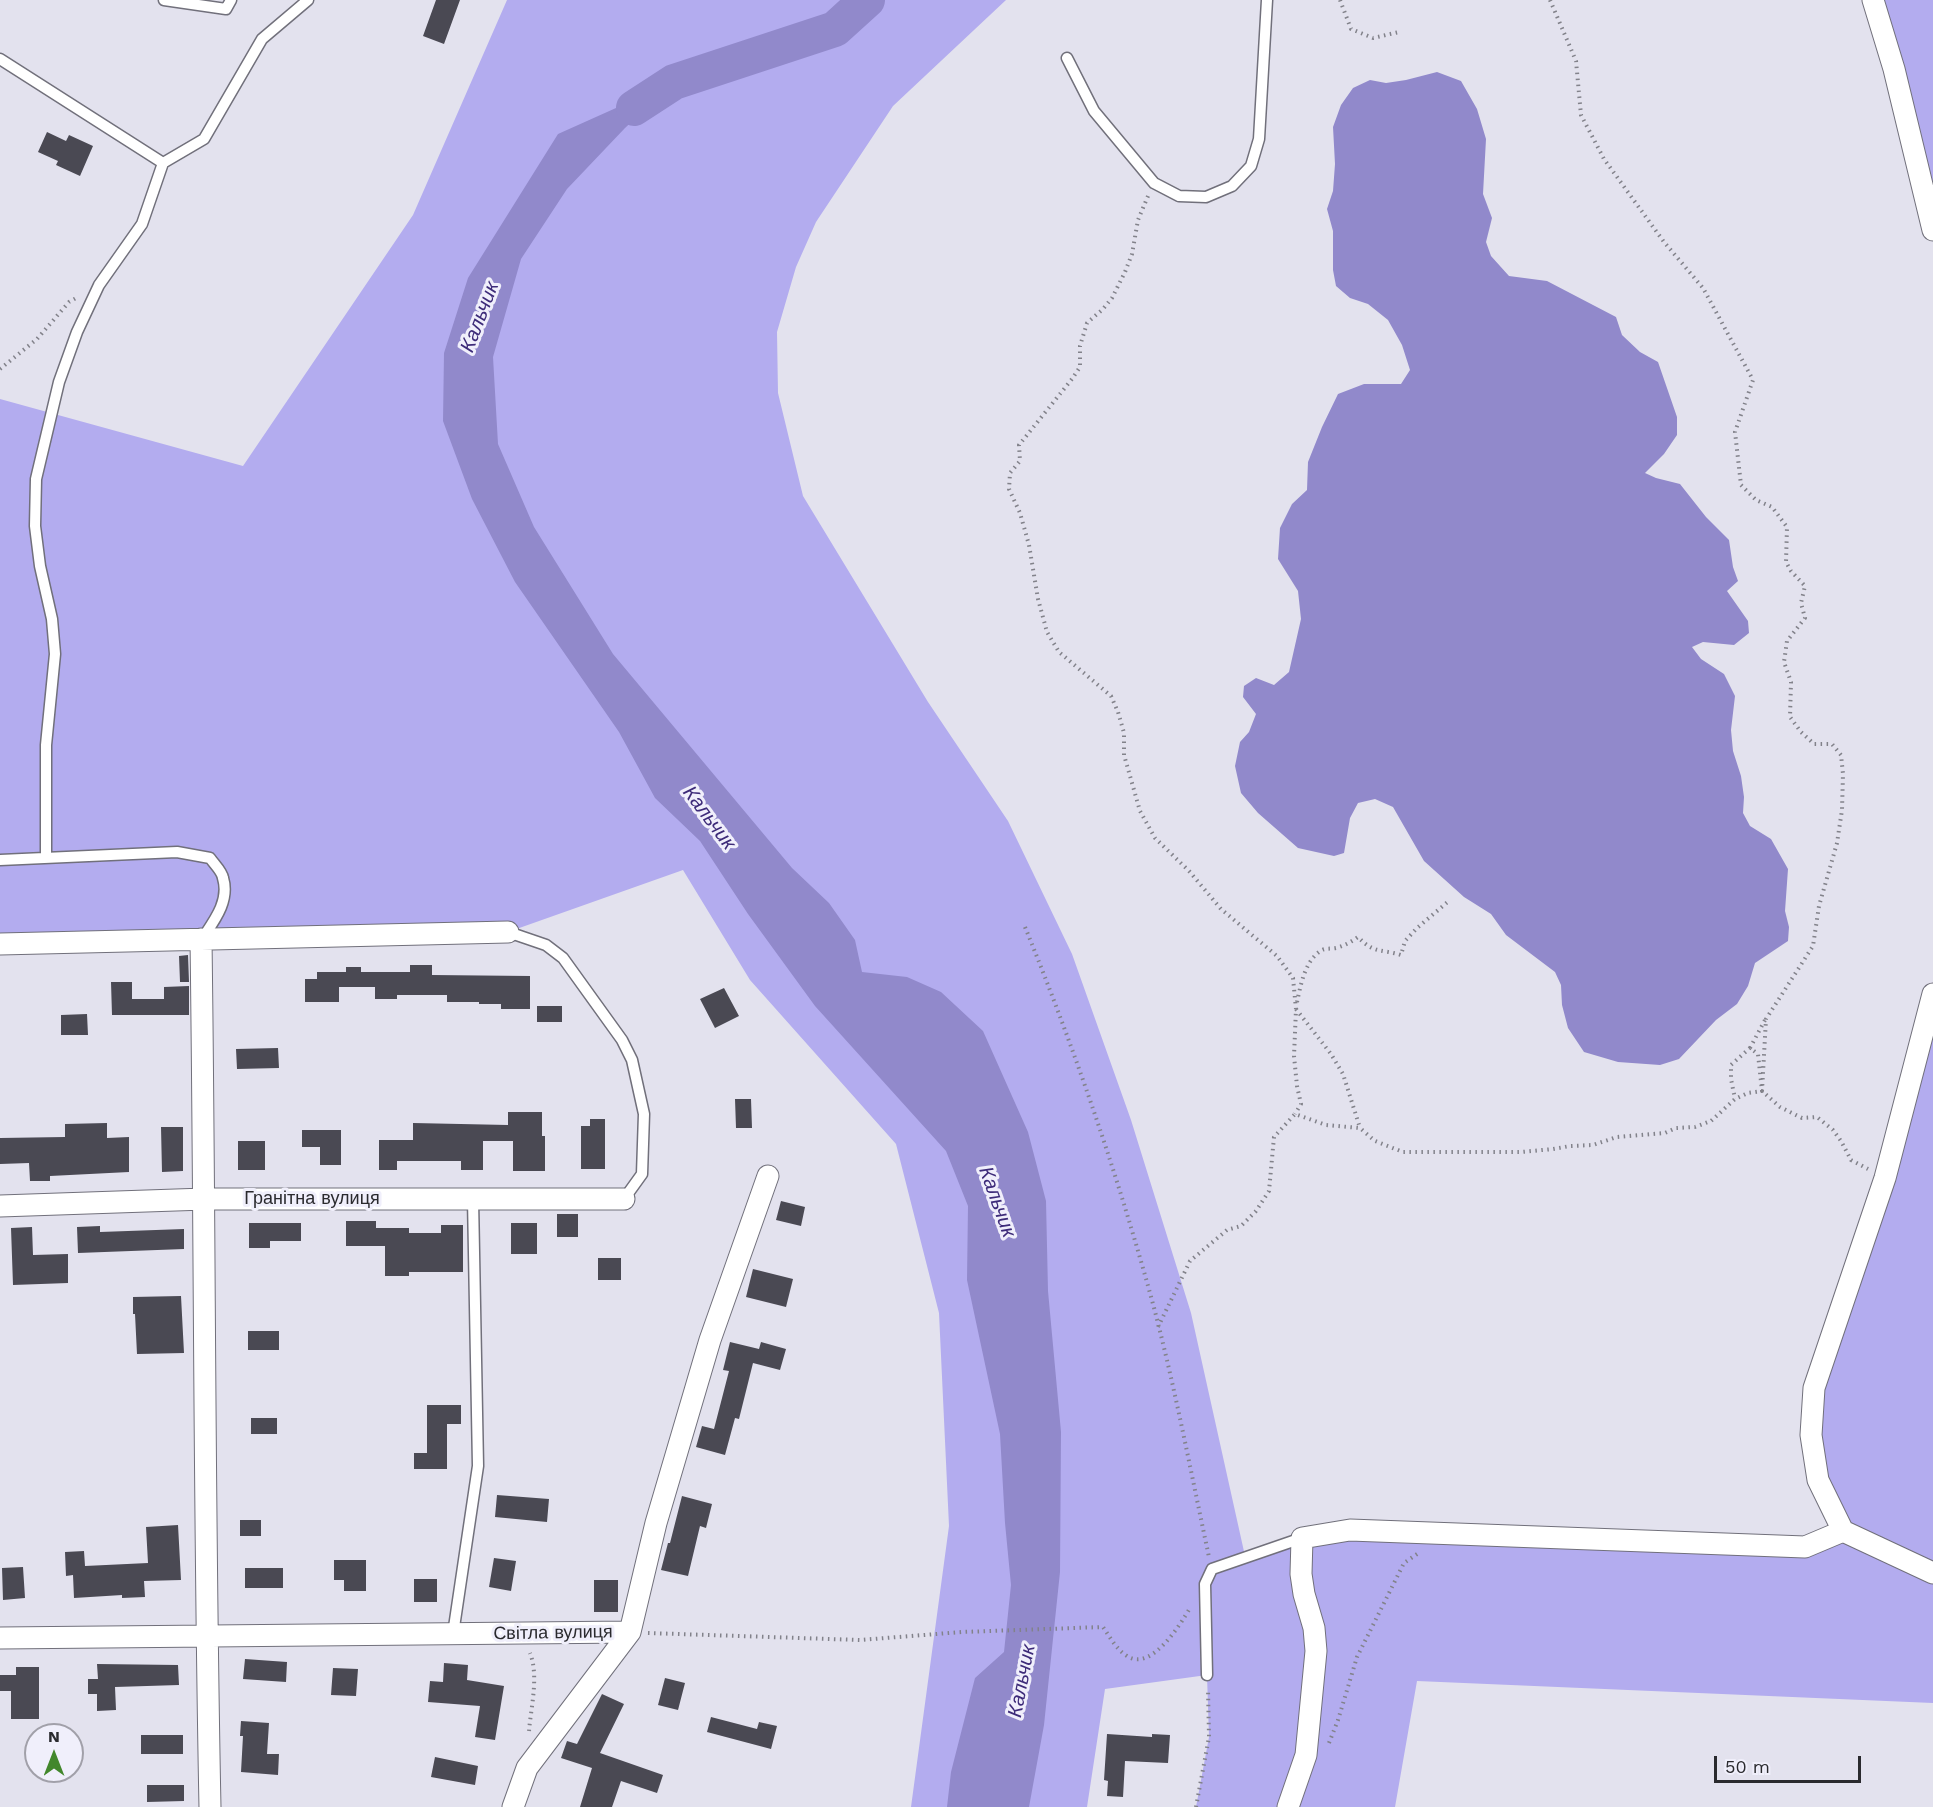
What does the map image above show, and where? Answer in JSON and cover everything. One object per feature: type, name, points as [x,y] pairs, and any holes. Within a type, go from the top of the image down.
[{"type":"street","points":[[1873,0],[1894,69],[1933,230]]},
{"type":"street","points":[[0,944],[508,932]]},
{"type":"street","points":[[201,939],[210,1807]]},
{"type":"street","points":[[1933,994],[1885,1178],[1814,1388],[1811,1435],[1818,1480],[1843,1531],[1933,1573]]},
{"type":"street","name":"Світла вулиця","points":[[0,1638],[630,1632],[656,1523],[710,1340],[768,1176]]},
{"type":"street","name":"Гранітна вулиця","points":[[0,1206],[205,1200],[624,1200]]},
{"type":"street","points":[[1288,1807],[1306,1755],[1316,1651],[1314,1628],[1301,1574],[1302,1538],[1350,1530],[1806,1547],[1843,1531]]},
{"type":"street","points":[[513,1807],[527,1768],[630,1632]]},
{"type":"lane","points":[[164,0],[226,9],[231,0]]},
{"type":"lane","points":[[46,858],[46,745],[55,654],[52,619],[40,566],[35,526],[36,479],[58,382],[77,332],[99,285],[142,224],[163,164],[204,139],[262,39],[308,0]]},
{"type":"lane","points":[[1067,57],[1094,111],[1154,183],[1179,196],[1206,197],[1232,186],[1251,166],[1259,139],[1267,0]]},
{"type":"lane","points":[[0,60],[163,164]]},
{"type":"lane","points":[[0,860],[177,852],[210,858],[223,876],[225,894],[220,911],[201,939]]},
{"type":"lane","points":[[508,932],[546,945],[563,958],[622,1040],[632,1060],[644,1114],[642,1174],[624,1200]]},
{"type":"lane","points":[[453,1634],[478,1466],[473,1200]]},
{"type":"lane","points":[[1207,1675],[1205,1584],[1212,1569],[1302,1538]]},
{"type":"path","points":[[1340,0],[1350,29],[1374,38],[1399,32]]},
{"type":"path","points":[[1550,0],[1576,61],[1581,115],[1604,159],[1664,242],[1703,288],[1753,380],[1735,432],[1741,485],[1756,500],[1773,507],[1787,527],[1786,562],[1805,586],[1801,603],[1805,618],[1787,641],[1784,662],[1791,682],[1790,717],[1814,744],[1832,744],[1841,755],[1842,810],[1837,843],[1819,906],[1813,946],[1749,1048],[1731,1065],[1735,1099]]},
{"type":"path","points":[[1154,183],[1138,220],[1132,254],[1125,272],[1112,298],[1087,323],[1080,346],[1080,367],[1019,445],[1020,461],[1010,473],[1009,489],[1020,513],[1029,545],[1038,599],[1047,632],[1059,652],[1111,696],[1124,733],[1124,755],[1140,811],[1155,838],[1221,909],[1277,956],[1293,978],[1296,1009],[1331,1054],[1343,1074],[1360,1128],[1376,1141],[1403,1152],[1481,1153],[1593,1145],[1617,1137],[1665,1133],[1676,1128],[1695,1127],[1711,1121],[1735,1099],[1748,1093],[1762,1091]]},
{"type":"path","points":[[0,369],[37,339],[69,302],[99,285]]},
{"type":"path","points":[[1158,1327],[1190,1261],[1227,1230],[1241,1226],[1256,1211],[1269,1191],[1274,1137],[1301,1104],[1294,1056],[1296,1009],[1300,986],[1310,961],[1323,949],[1337,948],[1358,937],[1367,947],[1378,952],[1401,955],[1405,941],[1450,900]]},
{"type":"path","points":[[1025,927],[1057,1006],[1125,1206],[1158,1327],[1212,1569]]},
{"type":"path","points":[[1762,1091],[1766,1019]]},
{"type":"path","points":[[1749,1048],[1758,1054],[1762,1091],[1780,1107],[1802,1118],[1817,1117],[1833,1130],[1851,1160],[1885,1178]]},
{"type":"path","points":[[1295,1114],[1326,1125],[1360,1128]]},
{"type":"path","points":[[1324,1754],[1338,1720],[1357,1657],[1404,1563],[1444,1533]]},
{"type":"path","points":[[630,1632],[860,1640],[962,1632],[1102,1627],[1117,1647],[1129,1658],[1142,1658],[1157,1653],[1182,1622],[1205,1584]]},
{"type":"path","points":[[518,1634],[531,1654],[534,1664],[529,1736]]},
{"type":"path","points":[[1196,1807],[1209,1737],[1207,1675]]},
{"type":"shaded area","points":[[507,0],[1006,0],[893,106],[816,222],[796,267],[777,332],[778,393],[803,496],[928,702],[1008,821],[1072,954],[1131,1120],[1191,1313],[1245,1556],[1302,1538],[1805,1547],[1843,1532],[1811,1435],[1933,994],[1933,1703],[1417,1681],[1395,1807],[1196,1807],[1209,1737],[1207,1675],[1105,1689],[1087,1807],[911,1807],[949,1526],[939,1313],[896,1144],[750,980],[683,870],[508,932],[0,944],[0,399],[243,466],[413,215]]},
{"type":"shaded area","points":[[1873,0],[1933,0],[1933,230]]},
{"type":"water","points":[[1437,72],[1461,81],[1477,109],[1486,139],[1483,194],[1492,218],[1486,242],[1491,256],[1509,276],[1547,281],[1616,317],[1622,335],[1640,352],[1658,362],[1677,417],[1677,435],[1664,454],[1645,473],[1680,484],[1706,517],[1729,540],[1733,567],[1738,581],[1727,591],[1748,621],[1749,633],[1734,645],[1703,642],[1692,647],[1701,659],[1724,674],[1735,696],[1731,730],[1733,751],[1741,776],[1744,797],[1743,813],[1750,826],[1771,839],[1788,869],[1785,911],[1789,927],[1788,941],[1755,963],[1748,986],[1737,1004],[1716,1020],[1679,1059],[1660,1065],[1618,1062],[1584,1052],[1568,1028],[1562,1005],[1561,985],[1555,972],[1506,935],[1491,914],[1464,897],[1424,861],[1393,807],[1375,799],[1358,803],[1350,818],[1344,853],[1334,856],[1298,848],[1258,813],[1241,793],[1235,766],[1240,742],[1249,732],[1256,714],[1243,697],[1244,686],[1256,678],[1274,685],[1289,672],[1301,619],[1298,591],[1278,559],[1280,528],[1292,504],[1307,490],[1308,462],[1338,394],[1364,384],[1401,384],[1410,370],[1402,345],[1388,320],[1368,304],[1350,298],[1336,286],[1333,270],[1333,231],[1327,209],[1333,191],[1335,164],[1333,127],[1341,105],[1353,88],[1370,80],[1386,83]]},
{"type":"water","points":[[674,82],[625,128],[567,189],[521,259],[493,357],[498,444],[534,527],[613,654],[792,868],[829,903],[855,940],[862,972],[907,977],[941,992],[983,1031],[1028,1132],[1046,1201],[1048,1291],[1061,1432],[1060,1572],[1044,1725],[1029,1807],[947,1807],[951,1772],[975,1678],[1004,1652],[1011,1585],[1000,1434],[967,1280],[968,1206],[946,1151],[815,1006],[748,914],[700,841],[655,798],[619,732],[515,582],[472,499],[443,421],[444,353],[468,278],[558,134]]},
{"type":"building","points":[[436,0],[460,0],[444,44],[423,36]]},
{"type":"building","points":[[47,132],[66,141],[69,135],[93,146],[80,176],[56,165],[58,161],[38,152]]},
{"type":"building","points":[[188,955],[189,982],[180,982],[179,956]]},
{"type":"building","points":[[410,965],[432,965],[432,975],[530,976],[530,1009],[501,1009],[501,1004],[479,1004],[479,1002],[447,1002],[447,995],[397,995],[397,999],[375,999],[375,987],[339,987],[339,1002],[305,1002],[305,979],[317,979],[317,972],[346,972],[346,967],[361,967],[361,972],[410,972]]},
{"type":"building","points":[[111,982],[132,982],[132,999],[164,999],[164,987],[189,986],[189,1015],[112,1015]]},
{"type":"building","points":[[724,988],[739,1016],[715,1028],[700,999]]},
{"type":"building","points":[[537,1006],[562,1006],[562,1022],[537,1022]]},
{"type":"building","points":[[87,1014],[88,1035],[61,1035],[61,1015]]},
{"type":"building","points":[[278,1048],[279,1068],[237,1069],[236,1049]]},
{"type":"building","points":[[735,1099],[751,1099],[752,1128],[736,1128]]},
{"type":"building","points":[[508,1112],[542,1112],[545,1171],[513,1171],[513,1141],[483,1141],[483,1170],[461,1170],[461,1161],[397,1161],[397,1170],[379,1170],[379,1140],[413,1140],[413,1123],[508,1125]]},
{"type":"building","points":[[590,1119],[605,1119],[605,1169],[581,1169],[581,1126],[590,1126]]},
{"type":"building","points":[[107,1123],[107,1138],[129,1137],[129,1172],[50,1176],[50,1181],[30,1181],[29,1163],[0,1164],[0,1138],[65,1137],[65,1124]]},
{"type":"building","points":[[161,1127],[183,1127],[183,1171],[162,1172]]},
{"type":"building","points":[[302,1130],[341,1130],[341,1165],[320,1165],[320,1147],[302,1147]]},
{"type":"building","points":[[238,1141],[265,1141],[265,1170],[238,1170]]},
{"type":"building","points":[[781,1201],[805,1207],[801,1226],[776,1220]]},
{"type":"building","points":[[557,1214],[578,1214],[578,1237],[557,1237]]},
{"type":"building","points":[[346,1221],[376,1221],[376,1228],[409,1228],[409,1233],[441,1233],[441,1225],[463,1225],[463,1272],[409,1272],[409,1276],[385,1276],[385,1246],[346,1246]]},
{"type":"building","points":[[249,1223],[301,1223],[301,1241],[270,1241],[270,1248],[249,1248]]},
{"type":"building","points":[[511,1223],[537,1223],[537,1254],[511,1254]]},
{"type":"building","points":[[100,1226],[100,1232],[184,1229],[184,1249],[78,1253],[77,1227]]},
{"type":"building","points":[[32,1227],[33,1255],[68,1254],[68,1283],[13,1285],[11,1228]]},
{"type":"building","points":[[598,1258],[621,1258],[621,1280],[598,1280]]},
{"type":"building","points":[[753,1269],[793,1279],[786,1307],[746,1297]]},
{"type":"building","points":[[181,1296],[184,1353],[137,1354],[133,1297]]},
{"type":"building","points":[[248,1331],[279,1331],[279,1350],[248,1350]]},
{"type":"building","points":[[730,1342],[759,1349],[761,1342],[786,1349],[780,1370],[753,1363],[739,1419],[735,1418],[725,1455],[696,1447],[702,1426],[714,1429],[729,1371],[723,1370]]},
{"type":"building","points":[[427,1405],[461,1405],[461,1424],[447,1424],[447,1469],[414,1469],[414,1453],[427,1453]]},
{"type":"building","points":[[251,1418],[277,1418],[277,1434],[251,1434]]},
{"type":"building","points":[[497,1495],[549,1499],[547,1522],[495,1517]]},
{"type":"building","points":[[682,1496],[712,1504],[706,1528],[700,1526],[688,1576],[661,1570]]},
{"type":"building","points":[[240,1520],[261,1520],[261,1536],[240,1536]]},
{"type":"building","points":[[178,1525],[181,1580],[144,1581],[145,1597],[122,1598],[122,1595],[74,1598],[73,1575],[66,1576],[65,1552],[84,1551],[85,1566],[148,1563],[146,1527]]},
{"type":"building","points":[[494,1558],[516,1561],[511,1591],[489,1587]]},
{"type":"building","points":[[334,1560],[366,1560],[366,1591],[344,1591],[344,1580],[334,1580]]},
{"type":"building","points":[[23,1567],[25,1598],[3,1600],[2,1568]]},
{"type":"building","points":[[245,1568],[283,1568],[283,1588],[245,1588]]},
{"type":"building","points":[[414,1579],[437,1579],[437,1602],[414,1602]]},
{"type":"building","points":[[594,1580],[618,1580],[618,1612],[594,1612]]},
{"type":"building","points":[[245,1659],[287,1662],[286,1682],[243,1679]]},
{"type":"building","points":[[444,1663],[468,1665],[467,1680],[504,1686],[495,1740],[475,1737],[480,1706],[428,1702],[430,1681],[443,1682]]},
{"type":"building","points":[[97,1664],[178,1665],[179,1685],[115,1687],[116,1710],[97,1711],[97,1694],[88,1694],[88,1679],[98,1679]]},
{"type":"building","points":[[16,1667],[39,1667],[39,1719],[11,1719],[11,1691],[0,1691],[0,1675],[16,1675]]},
{"type":"building","points":[[333,1668],[358,1669],[356,1696],[331,1695]]},
{"type":"building","points":[[665,1678],[685,1683],[678,1710],[658,1705]]},
{"type":"building","points":[[602,1694],[624,1704],[600,1753],[663,1775],[657,1793],[621,1781],[612,1807],[580,1807],[592,1768],[561,1758],[567,1741],[577,1744]]},
{"type":"building","points":[[711,1717],[757,1729],[759,1722],[777,1726],[771,1749],[707,1732]]},
{"type":"building","points":[[241,1721],[269,1723],[267,1754],[279,1754],[278,1775],[241,1772],[243,1736],[240,1736]]},
{"type":"building","points":[[1107,1734],[1152,1737],[1152,1734],[1170,1735],[1168,1763],[1125,1761],[1123,1797],[1107,1796],[1108,1781],[1104,1780]]},
{"type":"building","points":[[141,1735],[183,1735],[183,1754],[141,1754]]},
{"type":"building","points":[[435,1757],[478,1766],[475,1785],[431,1777]]},
{"type":"building","points":[[147,1785],[184,1785],[184,1801],[147,1802]]},
{"type":"waterway","name":"Кальчик","points":[[634,108],[674,82],[835,29],[867,0]]}]
